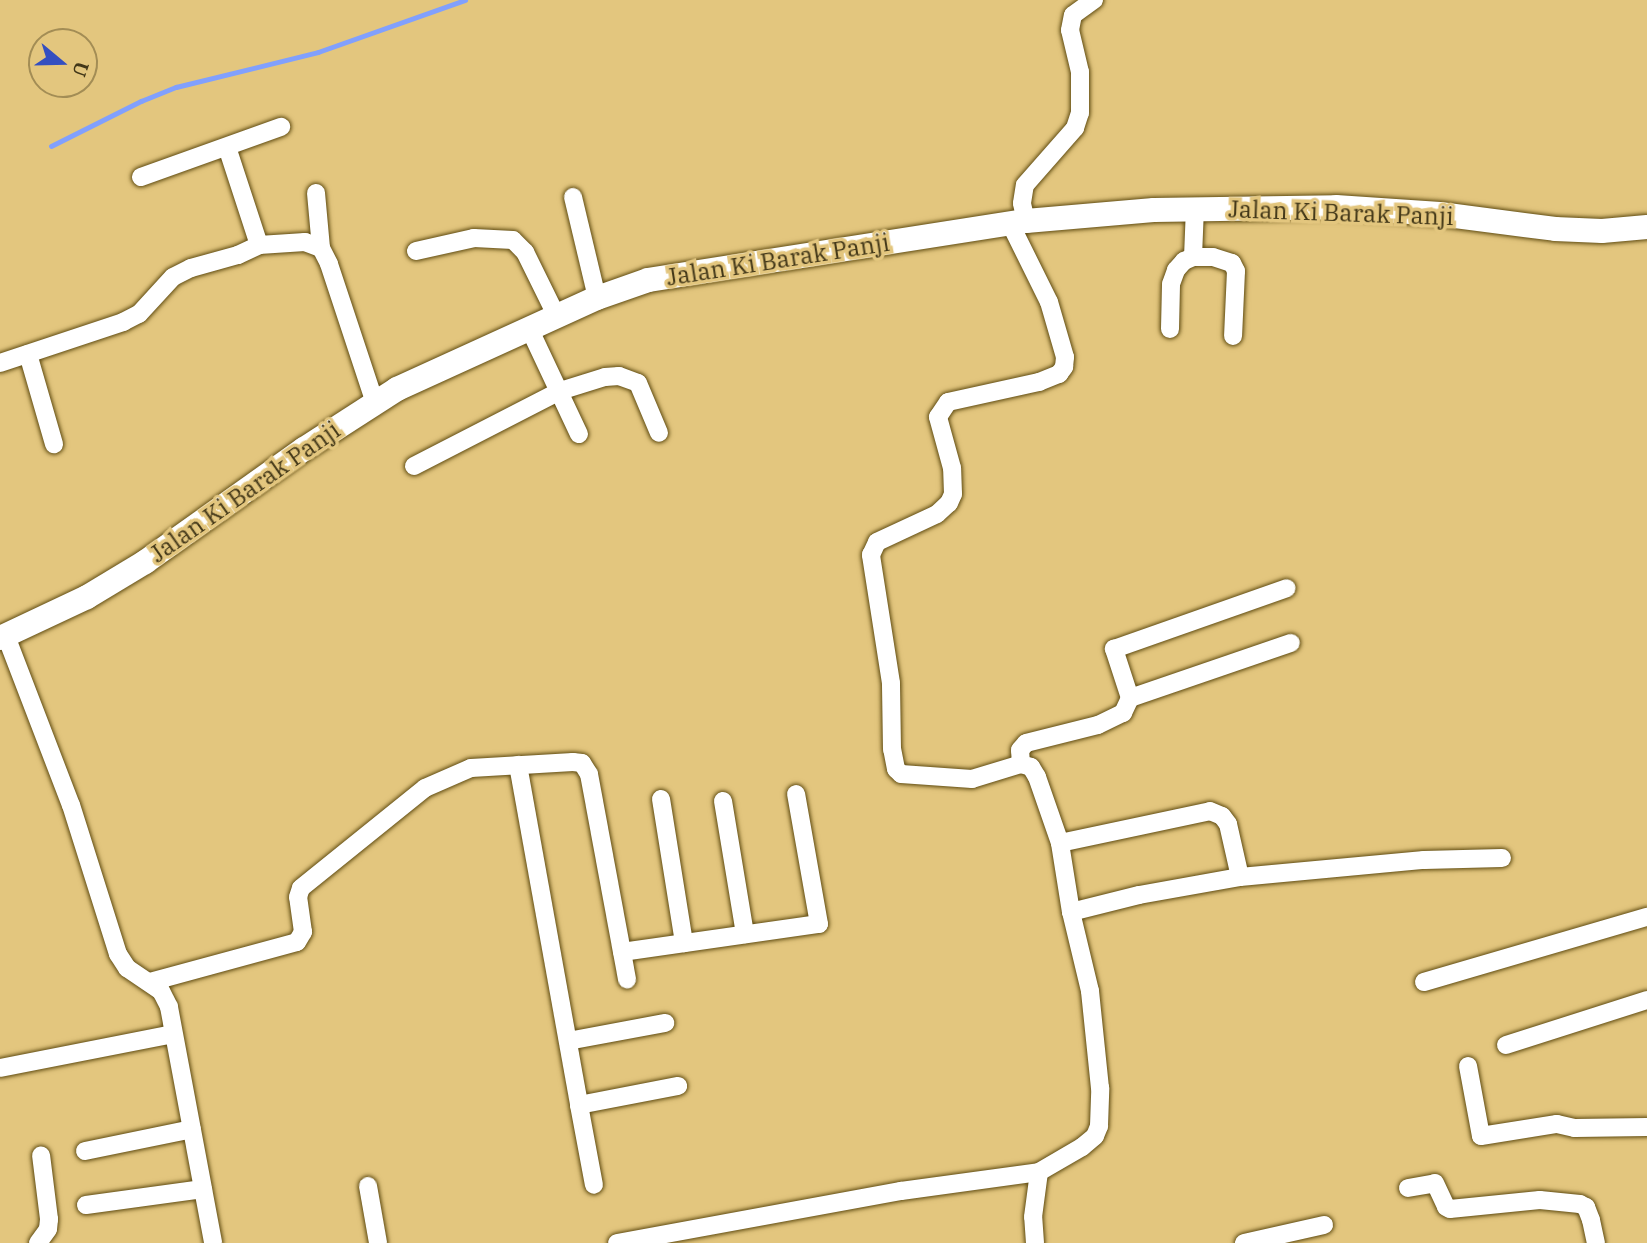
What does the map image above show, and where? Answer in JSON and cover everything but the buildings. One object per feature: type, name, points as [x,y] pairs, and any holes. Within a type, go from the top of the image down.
[{"type":"street","points":[[617,1243],[847,1199],[1039,1172],[1082,1147],[1095,1136],[1099,1126],[1100,1088],[1090,991],[1071,912],[1060,843],[1037,777],[1031,767],[1021,764],[972,779],[901,775],[896,769],[892,749],[891,683],[871,555],[877,542],[937,514],[953,494],[953,468],[938,417],[948,402],[1039,382],[1059,374],[1064,367],[1063,350],[1049,302],[1019,223],[1025,184],[1075,128],[1080,113],[1080,72],[1070,30],[1073,15],[1094,0]]},
{"type":"street","points":[[141,177],[281,127]]},
{"type":"street","points":[[227,148],[259,245]]},
{"type":"street","points":[[316,193],[321,248],[375,402]]},
{"type":"street","points":[[573,197],[597,299]]},
{"type":"street","points":[[1194,257],[1195,208]]},
{"type":"street","name":"Jalan Ki Barak Panji","points":[[3,637],[87,597],[145,562],[375,402],[433,371],[597,299],[662,278],[1019,223],[1195,208],[1389,209],[1555,229],[1602,231],[1647,227]]},
{"type":"street","points":[[416,251],[474,238],[513,240],[525,252],[557,317]]},
{"type":"street","points":[[0,363],[123,322],[145,308],[173,277],[259,245],[305,242],[321,248]]},
{"type":"street","points":[[1170,329],[1171,284],[1176,270],[1184,261],[1194,257],[1223,258],[1232,263],[1237,287],[1233,336]]},
{"type":"street","points":[[530,330],[579,434]]},
{"type":"street","points":[[28,354],[54,444]]},
{"type":"street","points":[[414,466],[560,391],[605,377],[629,378],[638,383],[659,433]]},
{"type":"street","points":[[1021,764],[1020,750],[1026,743],[1112,719],[1124,713],[1130,698],[1114,649],[1287,588]]},
{"type":"street","points":[[3,637],[68,796],[118,954],[127,968],[161,991],[169,1007],[213,1243]]},
{"type":"street","points":[[1130,698],[1292,643]]},
{"type":"street","points":[[150,982],[297,942],[303,932],[298,897],[306,882],[425,788],[471,768],[573,762],[582,763],[587,768],[627,980]]},
{"type":"street","points":[[518,765],[594,1185]]},
{"type":"street","points":[[622,951],[818,924],[796,794]]},
{"type":"street","points":[[661,799],[684,943]]},
{"type":"street","points":[[723,802],[745,934]]},
{"type":"street","points":[[1060,843],[1210,811],[1222,816],[1228,824],[1240,877]]},
{"type":"street","points":[[1071,912],[1139,895],[1240,877],[1424,860],[1502,858]]},
{"type":"street","points":[[1424,982],[1647,917]]},
{"type":"street","points":[[1506,1045],[1647,1000]]},
{"type":"street","points":[[568,1041],[665,1023]]},
{"type":"street","points":[[0,1068],[173,1034]]},
{"type":"street","points":[[1468,1066],[1481,1136],[1558,1124],[1575,1128],[1647,1127]]},
{"type":"street","points":[[579,1105],[678,1086]]},
{"type":"street","points":[[85,1151],[192,1129]]},
{"type":"street","points":[[38,1243],[48,1229],[50,1219],[41,1155]]},
{"type":"street","points":[[1035,1243],[1034,1217],[1039,1172]]},
{"type":"street","points":[[1408,1188],[1435,1183],[1446,1207],[1450,1209],[1540,1200],[1580,1204],[1586,1208],[1591,1220],[1596,1243]]},
{"type":"street","points":[[368,1186],[378,1243]]},
{"type":"street","points":[[86,1205],[203,1189]]},
{"type":"street","points":[[1244,1243],[1324,1225]]},
{"type":"waterway","points":[[51,146],[141,101],[176,87],[318,52],[465,0]]}]
